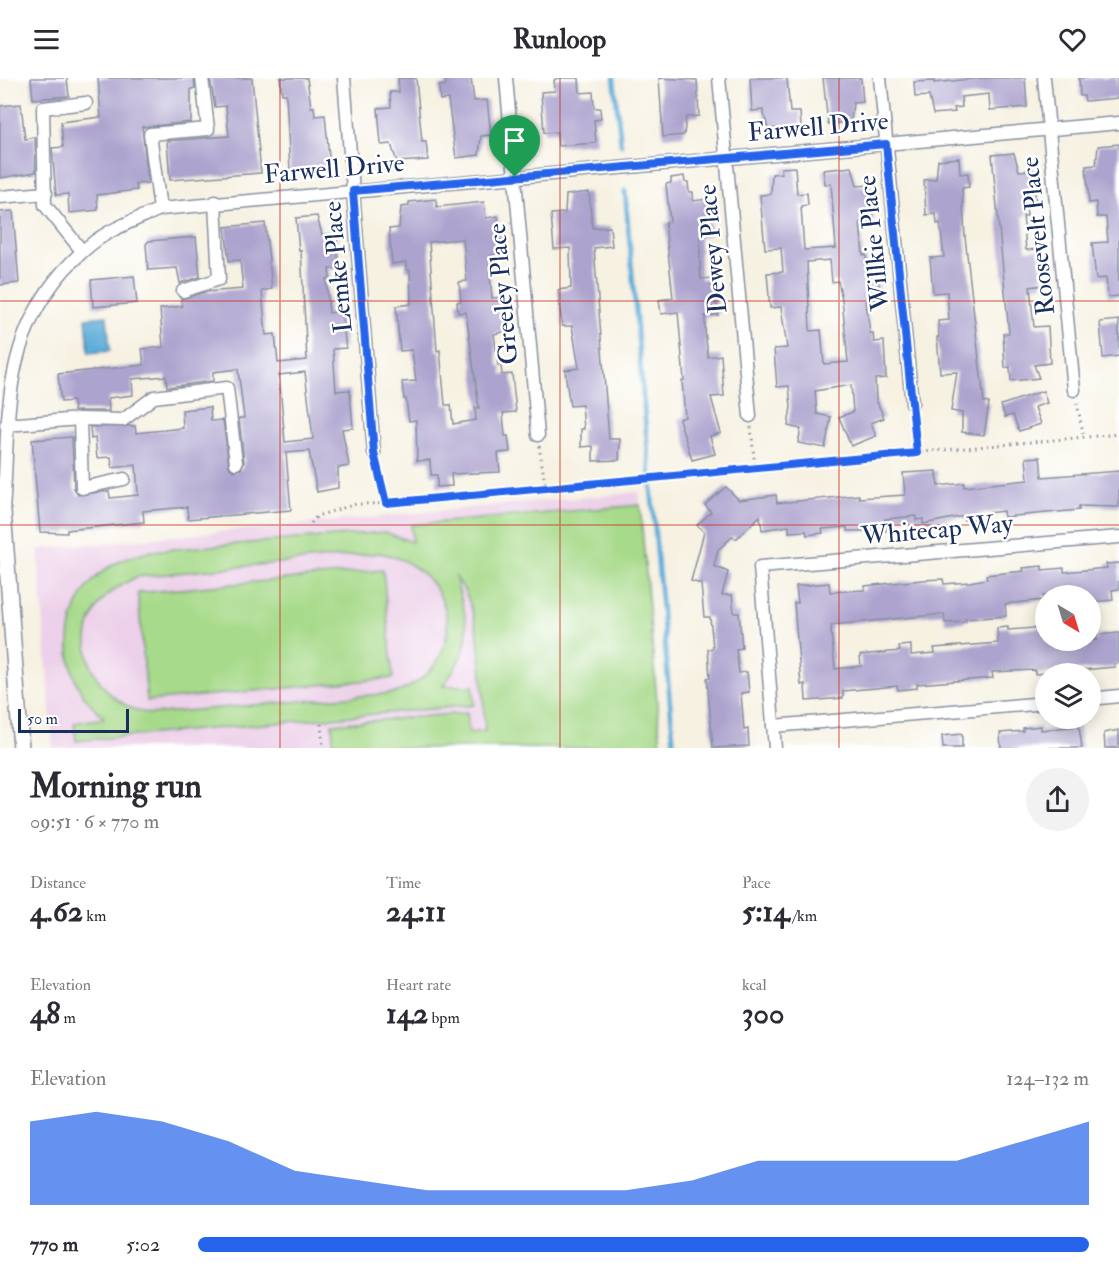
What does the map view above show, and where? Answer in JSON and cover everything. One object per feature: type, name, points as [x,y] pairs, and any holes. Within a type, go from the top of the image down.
[{"type":"street","points":[[160,209],[150,134],[208,129],[202,78]]},
{"type":"street","name":"Lemke Place","points":[[344,78],[374,453]]},
{"type":"street","name":"Greeley Place","points":[[506,78],[538,435]]},
{"type":"street","name":"Dewey Place","points":[[719,78],[750,416]]},
{"type":"street","name":"Willkie Place","points":[[880,78],[912,403]]},
{"type":"street","name":"Roosevelt Place","points":[[1044,78],[1074,390]]},
{"type":"street","points":[[82,251],[45,204],[43,108],[86,103]]},
{"type":"street","name":"Farwell Drive","points":[[21,748],[3,511],[5,375],[26,323],[51,284],[82,251],[105,234],[160,209],[215,202],[1119,123]]},
{"type":"street","points":[[0,197],[46,193]]},
{"type":"street","points":[[183,291],[219,279],[215,202]]},
{"type":"street","points":[[6,425],[80,419],[123,420],[154,397],[227,388],[236,464]]},
{"type":"street","points":[[80,419],[82,488],[124,478]]},
{"type":"street","name":"Whitecap Way","points":[[773,726],[760,567],[1119,537]]},
{"type":"street","points":[[1101,698],[1119,696]]},
{"type":"street","points":[[775,748],[773,726],[1035,704]]},
{"type":"path","points":[[1074,390],[1084,438]]},
{"type":"path","points":[[912,403],[917,453]]},
{"type":"path","points":[[750,416],[755,468]]},
{"type":"path","points":[[538,435],[546,490]]},
{"type":"path","points":[[310,523],[317,516],[356,504],[546,490],[638,478],[1119,435]]},
{"type":"path","points":[[374,453],[386,503]]},
{"type":"path","points":[[321,724],[323,748]]},
{"type":"shaded area","points":[[639,492],[661,748],[53,748],[38,549]]},
{"type":"green space","points":[[640,505],[661,748],[334,748],[332,724],[467,713],[469,733],[485,731],[482,672],[476,628],[472,608],[455,576],[467,632],[461,656],[443,686],[473,686],[474,705],[76,741],[74,723],[104,718],[82,694],[73,673],[69,655],[72,619],[78,602],[88,587],[100,574],[116,563],[151,551],[385,532],[412,542],[411,525]],"holes":[[[380,553],[407,562],[427,578],[440,597],[447,618],[446,641],[437,662],[420,680],[395,693],[150,714],[116,699],[93,671],[88,654],[87,637],[92,619],[106,597],[136,577]]]},
{"type":"green space","points":[[383,570],[393,678],[147,701],[138,593]]},
{"type":"water","points":[[107,316],[110,351],[89,353],[86,318]]},
{"type":"building","points":[[31,78],[67,78],[69,96],[33,99]]},
{"type":"building","points":[[98,78],[194,78],[195,88],[191,89],[191,122],[142,127],[148,183],[136,184],[137,190],[97,195],[98,210],[69,213],[68,194],[56,195],[52,148],[63,147],[61,122],[101,117]]},
{"type":"building","points":[[210,78],[252,78],[261,173],[170,180],[167,141],[229,136],[226,106],[215,107]]},
{"type":"building","points":[[280,78],[307,78],[311,107],[314,107],[315,116],[325,115],[330,167],[290,171],[286,94],[282,94]]},
{"type":"building","points":[[398,78],[416,78],[422,142],[426,142],[428,160],[397,162],[391,144],[381,145],[378,108],[391,107],[390,92],[399,92]]},
{"type":"building","points":[[445,78],[471,78],[474,101],[487,100],[491,135],[481,136],[479,155],[456,158],[448,99],[440,100],[439,86],[446,85]]},
{"type":"building","points":[[579,78],[580,93],[593,92],[594,108],[600,108],[601,119],[594,120],[596,143],[558,146],[557,132],[544,133],[541,92],[555,91],[554,80]]},
{"type":"building","points":[[659,78],[697,80],[699,116],[686,117],[684,135],[663,137]]},
{"type":"building","points":[[750,78],[787,78],[790,112],[800,112],[801,127],[768,129],[763,110],[752,111]]},
{"type":"building","points":[[823,78],[861,78],[863,102],[853,103],[851,122],[828,124]]},
{"type":"building","points":[[980,78],[1025,78],[1027,107],[990,110],[989,94],[961,97],[962,107],[954,108],[955,112],[933,114],[929,96],[915,97],[914,82],[934,81],[934,83]]},
{"type":"building","points":[[1079,78],[1117,78],[1118,98],[1085,101],[1084,96],[1080,96]]},
{"type":"building","points":[[21,104],[25,139],[35,137],[36,172],[0,178],[0,106]]},
{"type":"building","points":[[1119,144],[1119,296],[1108,297],[1106,278],[1096,279],[1092,243],[1108,242],[1106,217],[1097,217],[1096,202],[1089,203],[1086,166],[1096,165],[1098,146]]},
{"type":"building","points":[[1014,153],[1019,171],[1033,170],[1036,205],[1026,206],[1027,216],[1023,216],[1026,250],[1039,249],[1043,285],[1030,287],[1034,327],[1048,326],[1050,363],[1034,365],[1039,378],[1011,381],[1010,367],[1005,368],[1003,334],[1009,333],[992,155]]},
{"type":"building","points":[[959,158],[960,174],[968,173],[969,187],[962,188],[965,237],[984,402],[989,403],[984,435],[962,432],[962,413],[951,411],[957,372],[940,373],[938,321],[949,320],[947,292],[933,293],[930,258],[944,257],[940,223],[937,224],[936,214],[926,215],[924,180],[936,179],[938,160]]},
{"type":"building","points":[[795,167],[797,194],[807,193],[808,205],[801,206],[804,250],[836,248],[831,184],[825,184],[823,170],[852,167],[857,186],[870,185],[874,221],[860,222],[863,255],[866,255],[867,265],[877,264],[880,300],[866,301],[870,333],[873,333],[874,342],[884,341],[886,378],[875,379],[876,399],[884,418],[871,423],[876,436],[851,446],[839,417],[853,412],[851,385],[815,391],[817,414],[831,417],[825,448],[798,443],[801,429],[788,426],[791,407],[789,386],[777,387],[774,349],[787,348],[781,307],[770,308],[767,273],[783,272],[781,248],[765,249],[760,195],[771,194],[772,174],[782,173],[781,168]],"holes":[[[830,260],[832,282],[838,281],[842,299],[848,362],[824,364],[821,330],[810,331],[807,262]]]},
{"type":"building","points":[[684,176],[685,182],[688,182],[689,192],[693,192],[693,201],[707,199],[710,235],[700,236],[700,270],[701,279],[713,278],[718,315],[705,316],[705,330],[708,357],[721,355],[724,396],[711,397],[721,433],[710,436],[715,454],[692,460],[679,419],[685,417],[678,312],[661,314],[659,300],[673,298],[665,223],[670,222],[666,184],[671,183],[671,178]]},
{"type":"building","points":[[589,192],[592,228],[610,227],[612,246],[594,248],[609,439],[620,439],[619,460],[593,461],[593,446],[581,447],[581,429],[584,429],[582,405],[570,406],[565,370],[579,368],[572,326],[562,326],[558,290],[571,288],[570,248],[554,249],[551,214],[565,213],[566,195]]},
{"type":"building","points":[[436,199],[437,207],[484,202],[486,218],[498,216],[502,253],[491,255],[492,264],[489,264],[492,298],[505,297],[509,331],[494,334],[498,366],[501,366],[502,375],[512,374],[516,412],[503,413],[505,436],[508,436],[510,452],[498,453],[500,472],[451,474],[452,486],[437,487],[437,475],[431,475],[430,460],[417,461],[416,420],[409,421],[406,399],[404,399],[402,382],[416,381],[412,350],[400,351],[396,306],[411,304],[410,270],[406,270],[406,262],[392,264],[389,229],[399,228],[401,207],[409,206],[409,202]],"holes":[[[463,239],[467,281],[459,282],[461,301],[457,302],[458,313],[466,312],[479,408],[475,408],[476,420],[453,424],[451,405],[445,405],[440,350],[437,351],[429,242]]]},
{"type":"building","points":[[13,211],[19,283],[0,285],[0,212]]},
{"type":"building","points":[[317,216],[322,235],[336,233],[339,269],[329,269],[330,279],[326,279],[329,313],[341,311],[346,348],[333,349],[336,391],[350,390],[353,428],[342,429],[349,466],[338,468],[338,488],[317,492],[309,451],[286,453],[291,510],[188,519],[187,507],[143,511],[144,522],[67,530],[67,533],[40,532],[32,440],[72,437],[74,488],[78,495],[109,491],[110,498],[138,495],[136,465],[112,468],[111,457],[97,458],[95,438],[91,439],[90,427],[135,426],[136,433],[183,428],[182,410],[210,407],[211,421],[223,420],[229,467],[233,471],[241,469],[244,462],[239,418],[244,418],[238,369],[213,372],[213,381],[167,387],[166,376],[132,379],[133,395],[108,398],[109,411],[74,411],[73,401],[61,402],[58,374],[144,365],[142,349],[163,347],[160,309],[182,306],[181,299],[205,292],[243,289],[240,260],[229,261],[225,227],[265,223],[272,289],[262,291],[266,335],[275,334],[278,363],[307,360],[301,250],[299,251],[296,218]],"holes":[[[305,372],[313,439],[285,442],[279,375]]]},
{"type":"building","points":[[196,237],[200,277],[180,283],[177,268],[148,270],[146,244],[149,241]]},
{"type":"building","points":[[134,276],[137,303],[93,307],[91,280]]},
{"type":"building","points":[[1119,320],[1119,356],[1103,358],[1100,322]]},
{"type":"building","points":[[1043,391],[1047,403],[1035,407],[1041,424],[1019,431],[1013,415],[1005,417],[1001,405]]},
{"type":"building","points":[[1040,457],[1042,477],[1119,471],[1119,507],[1079,506],[1079,510],[1004,517],[1003,511],[979,514],[979,519],[964,520],[964,516],[923,524],[923,519],[916,520],[916,516],[885,519],[886,531],[847,531],[847,527],[822,529],[823,533],[807,535],[806,531],[789,532],[789,526],[762,530],[760,516],[736,539],[733,536],[718,550],[714,566],[728,572],[722,595],[732,595],[734,613],[739,613],[742,648],[736,649],[739,673],[747,672],[749,692],[741,693],[744,730],[748,729],[749,746],[713,748],[707,678],[710,678],[708,649],[713,648],[710,617],[704,617],[701,584],[691,581],[704,532],[697,525],[711,512],[705,505],[715,496],[726,487],[739,500],[776,495],[777,503],[859,495],[859,498],[905,495],[903,473],[937,471],[938,486],[964,483],[964,487],[1028,480],[1026,458]]},
{"type":"building","points":[[1119,563],[1119,589],[1112,590],[1113,600],[1101,601],[1101,585],[1035,585],[1035,601],[1005,604],[1006,616],[945,623],[944,614],[832,625],[831,631],[835,669],[861,666],[860,655],[900,651],[899,646],[911,645],[911,655],[935,653],[934,648],[998,643],[997,628],[1008,627],[1008,630],[1035,628],[1035,651],[1101,651],[1101,635],[1119,633],[1119,663],[1114,664],[1115,667],[1101,668],[1101,663],[1035,663],[1035,670],[992,672],[993,678],[917,684],[917,688],[898,690],[897,686],[843,691],[843,698],[806,701],[805,684],[801,685],[794,603],[798,603],[796,586],[829,583],[830,592],[865,590],[865,586],[922,580],[943,579],[944,584],[969,582],[987,579],[986,575],[1024,571],[1023,568],[1042,566],[1042,570],[1064,568],[1064,572],[1107,568],[1106,564]]},
{"type":"building","points":[[1023,728],[1079,729],[1082,748],[1001,748],[1000,733],[1023,731]]},
{"type":"building","points":[[1119,730],[1119,748],[1105,748],[1104,733]]},
{"type":"building","points":[[962,734],[962,748],[943,748],[942,736]]},
{"type":"waterway","points":[[614,78],[621,145]]},
{"type":"waterway","points":[[625,191],[674,748]]},
{"type":"route","points":[[886,144],[917,453],[638,478],[596,485],[416,503],[386,503],[374,453],[353,191],[515,177],[886,144]]}]
